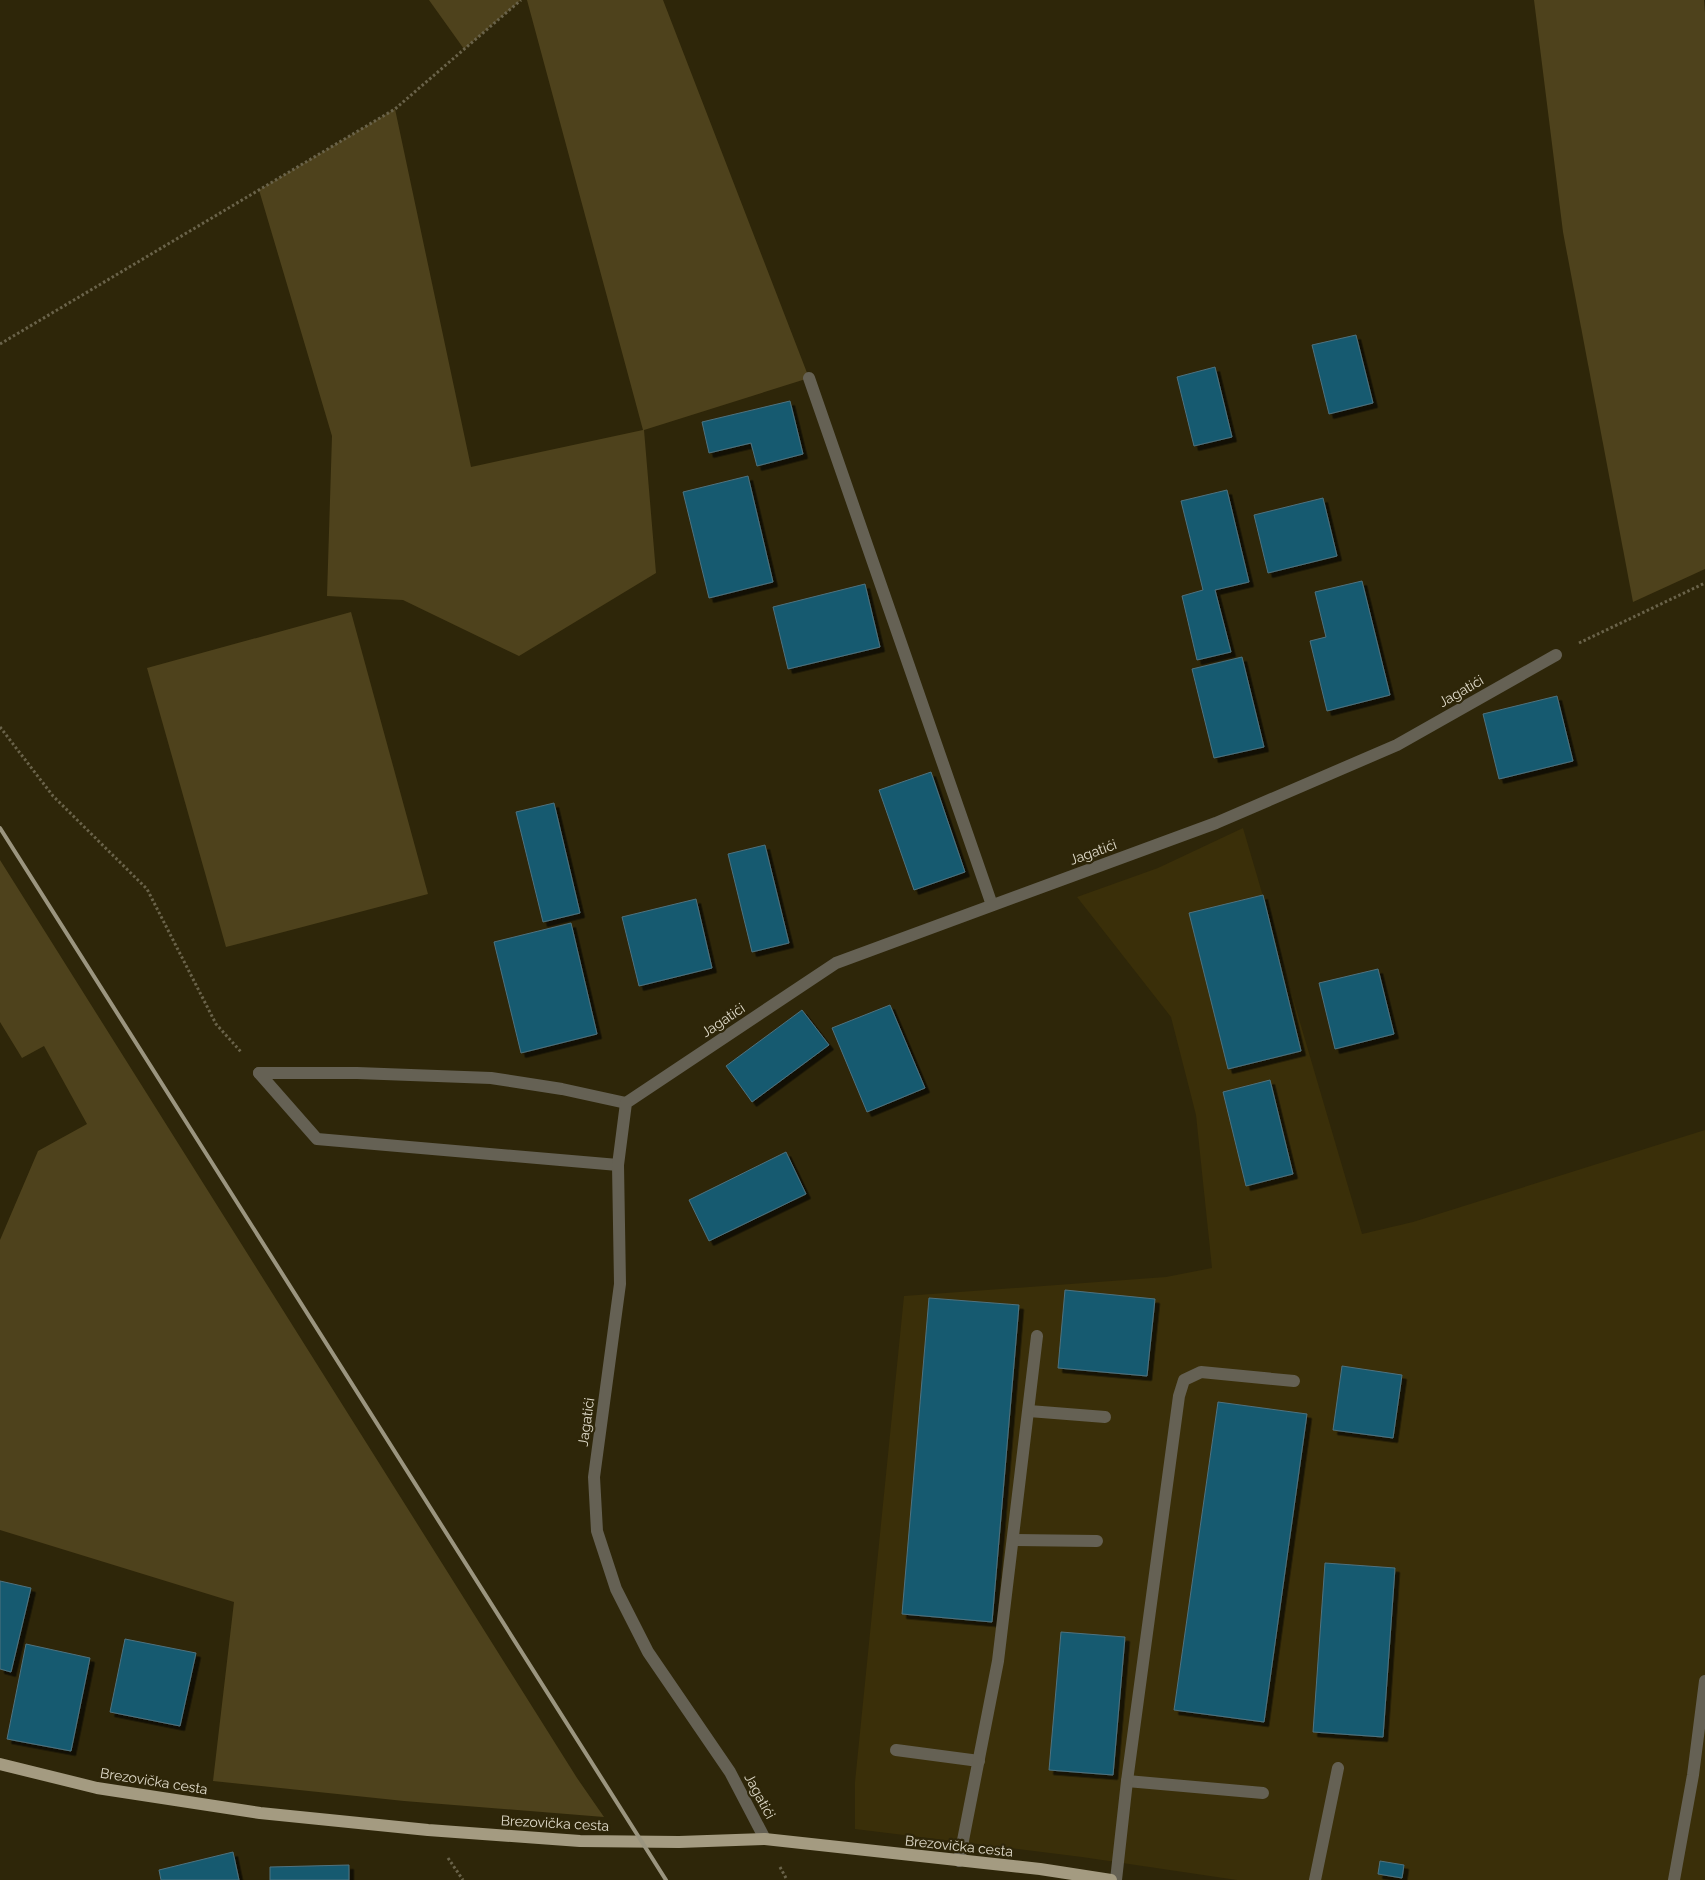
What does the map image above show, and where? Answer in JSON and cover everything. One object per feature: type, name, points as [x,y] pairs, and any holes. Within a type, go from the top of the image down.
[{"type":"main road","name":"Brezovička cesta","points":[[0,1764],[107,1789],[260,1813],[428,1830],[580,1841],[679,1842],[765,1839],[1112,1880]]},
{"type":"street","points":[[809,378],[992,905]]},
{"type":"street","name":"Jagatići","points":[[765,1839],[730,1772],[648,1652],[616,1589],[597,1531],[594,1477],[620,1284],[618,1164],[626,1103],[836,963],[1216,823],[1388,748],[1556,654]]},
{"type":"street","points":[[259,1072],[492,1078],[562,1089],[626,1103]]},
{"type":"street","points":[[259,1072],[317,1138],[618,1164]]},
{"type":"street","points":[[959,1861],[998,1660],[1037,1336]]},
{"type":"street","points":[[1116,1880],[1127,1781],[1179,1396],[1184,1380],[1201,1372],[1294,1381]]},
{"type":"street","points":[[1029,1411],[1105,1417]]},
{"type":"street","points":[[1013,1540],[1097,1541]]},
{"type":"street","points":[[1674,1880],[1693,1775],[1705,1680]]},
{"type":"street","points":[[896,1750],[979,1761]]},
{"type":"street","points":[[1315,1880],[1338,1768]]},
{"type":"street","points":[[1127,1781],[1263,1793]]},
{"type":"path","points":[[0,344],[395,109],[520,0]]},
{"type":"path","points":[[1556,654],[1705,583]]},
{"type":"path","points":[[0,727],[53,796],[147,889],[216,1024],[259,1072]]},
{"type":"shaded area","points":[[429,0],[521,0],[464,49]]},
{"type":"shaded area","points":[[527,0],[663,0],[809,378],[644,430],[656,573],[519,656],[403,600],[327,596],[332,436],[259,190],[395,109],[471,467],[643,430]]},
{"type":"shaded area","points":[[1534,0],[1704,0],[1705,569],[1633,602],[1563,232]]},
{"type":"shaded area","points":[[351,612],[428,894],[226,947],[147,668]]},
{"type":"shaded area","points":[[1243,828],[1362,1234],[1413,1222],[1705,1130],[1705,1880],[1237,1880],[1082,1857],[855,1829],[855,1782],[904,1296],[1166,1277],[1212,1268],[1196,1115],[1171,1017],[1077,897],[1158,868]]},
{"type":"shaded area","points":[[0,860],[577,1778],[604,1817],[404,1801],[213,1781],[234,1602],[0,1530],[0,1240],[38,1151],[87,1124],[44,1046],[22,1058],[0,1022]]},
{"type":"building","points":[[1356,335],[1373,403],[1329,414],[1312,345]]},
{"type":"building","points":[[1215,367],[1232,437],[1194,446],[1177,377]]},
{"type":"building","points":[[790,401],[803,454],[757,466],[751,443],[709,453],[702,422]]},
{"type":"building","points":[[748,476],[773,582],[709,598],[683,492]]},
{"type":"building","points":[[1227,490],[1249,582],[1215,590],[1231,652],[1197,660],[1182,596],[1203,590],[1181,501]]},
{"type":"building","points":[[1323,498],[1337,556],[1268,573],[1254,515]]},
{"type":"building","points":[[1362,581],[1390,695],[1327,711],[1310,641],[1326,637],[1315,592]]},
{"type":"building","points":[[865,584],[880,647],[788,669],[773,607]]},
{"type":"building","points":[[1242,657],[1264,747],[1214,758],[1192,669]]},
{"type":"building","points":[[1557,696],[1573,761],[1499,779],[1483,714]]},
{"type":"building","points":[[931,772],[965,872],[914,890],[879,790]]},
{"type":"building","points":[[554,803],[580,913],[543,922],[516,812]]},
{"type":"building","points":[[765,845],[789,943],[752,952],[728,854]]},
{"type":"building","points":[[1263,895],[1301,1051],[1228,1069],[1189,913]]},
{"type":"building","points":[[696,899],[712,968],[639,986],[622,917]]},
{"type":"building","points":[[571,923],[597,1034],[521,1053],[494,942]]},
{"type":"building","points":[[1378,969],[1394,1034],[1335,1049],[1319,983]]},
{"type":"building","points":[[890,1005],[925,1088],[867,1112],[832,1028]]},
{"type":"building","points":[[802,1010],[829,1045],[752,1102],[726,1066]]},
{"type":"building","points":[[1270,1080],[1293,1174],[1246,1186],[1223,1092]]},
{"type":"building","points":[[786,1152],[806,1194],[709,1241],[689,1200]]},
{"type":"building","points":[[1065,1290],[1155,1299],[1147,1376],[1058,1368]]},
{"type":"building","points":[[929,1298],[1019,1305],[992,1622],[902,1614]]},
{"type":"building","points":[[1342,1366],[1402,1375],[1393,1438],[1333,1430]]},
{"type":"building","points":[[1218,1402],[1307,1414],[1264,1722],[1174,1710]]},
{"type":"building","points":[[1325,1563],[1395,1568],[1383,1737],[1313,1732]]},
{"type":"building","points":[[0,1581],[31,1588],[11,1672],[0,1669]]},
{"type":"building","points":[[1061,1632],[1125,1637],[1113,1775],[1049,1770]]},
{"type":"building","points":[[125,1639],[196,1653],[180,1726],[110,1712]]},
{"type":"building","points":[[26,1644],[90,1658],[71,1751],[7,1739]]},
{"type":"building","points":[[233,1852],[239,1880],[161,1880],[159,1870]]},
{"type":"building","points":[[1380,1861],[1404,1865],[1402,1878],[1378,1874]]},
{"type":"building","points":[[349,1865],[349,1880],[270,1880],[270,1867]]},
{"type":"railway","points":[[0,828],[666,1880]]}]
